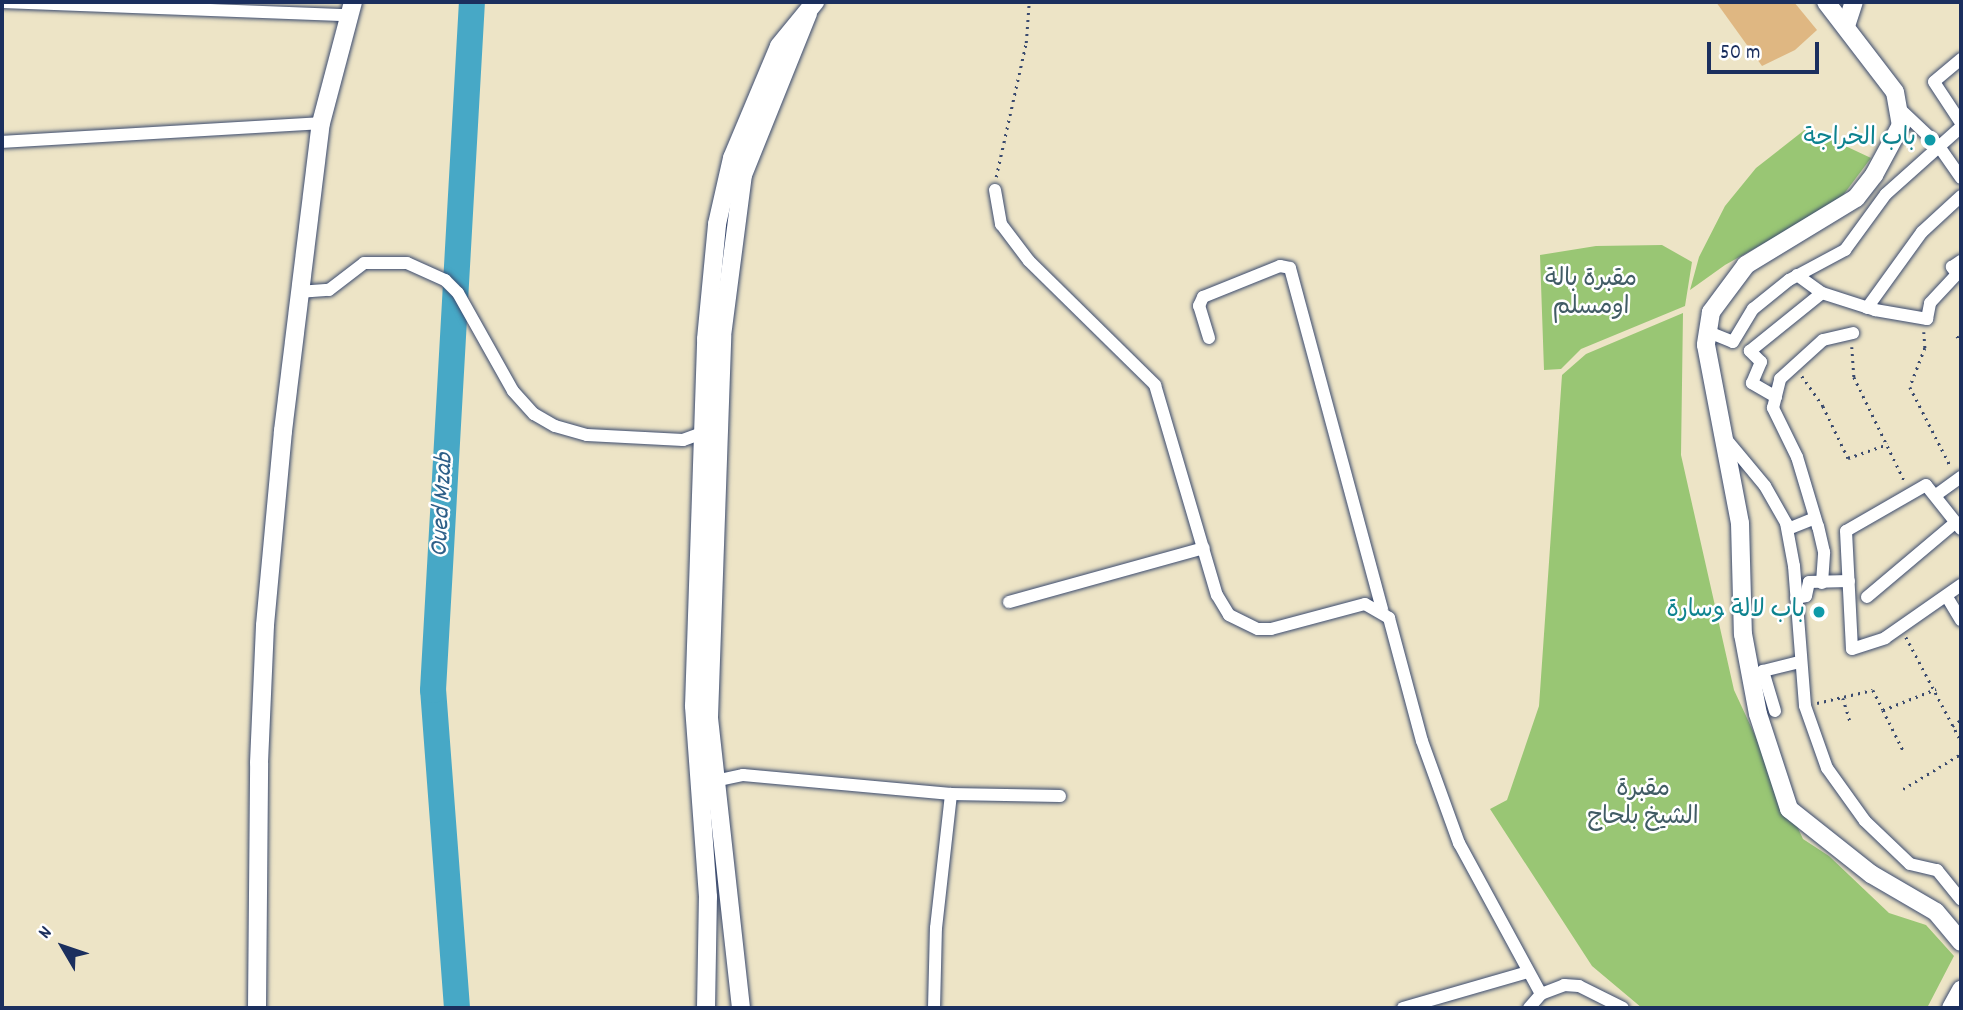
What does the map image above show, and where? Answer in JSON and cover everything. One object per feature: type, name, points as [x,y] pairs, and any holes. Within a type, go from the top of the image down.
[{"type":"main road","points":[[1826,2],[1895,92],[1901,110],[1897,136],[1867,186],[1843,209],[1746,265],[1719,295],[1706,331],[1740,523],[1746,652],[1758,714],[1789,809],[1871,874],[1936,912],[1961,942]]},
{"type":"main road","points":[[1846,26],[1854,2]]},
{"type":"main road","points":[[706,1008],[708,897],[697,789],[694,706],[711,430],[707,326],[727,174],[779,46],[812,6]]},
{"type":"main road","points":[[257,1008],[265,625],[298,292],[321,123],[350,8]]},
{"type":"main road","points":[[710,454],[709,699],[732,894],[741,1008]]},
{"type":"main road","points":[[708,897],[732,894]]},
{"type":"main road","points":[[1951,1008],[1961,990]]},
{"type":"street","points":[[2,2],[350,8]]},
{"type":"street","points":[[1706,331],[1733,342],[1753,309],[1797,275],[1845,250],[1886,194],[1961,125],[1934,82],[1961,59]]},
{"type":"street","points":[[1901,110],[1938,145],[1961,178]]},
{"type":"street","points":[[2,142],[321,123]]},
{"type":"street","points":[[995,190],[1002,224],[1029,261],[1155,385],[1222,605],[1229,615],[1258,629],[1286,627],[1365,604],[1382,610]]},
{"type":"street","points":[[1867,308],[1922,232],[1961,195]]},
{"type":"street","points":[[298,292],[329,290],[346,272],[377,260],[407,263],[444,280],[458,293],[501,373],[534,414],[587,435],[682,440],[711,430]]},
{"type":"street","points":[[1797,275],[1822,293],[1867,308],[1927,319],[1930,303],[1957,274],[1952,267],[1961,261]]},
{"type":"street","points":[[1209,338],[1199,306],[1203,297],[1280,266],[1290,268],[1382,610],[1393,629],[1395,652],[1422,741],[1459,843],[1541,994]]},
{"type":"street","points":[[1776,397],[1751,381],[1760,362],[1750,351],[1822,293]]},
{"type":"street","points":[[1740,328],[1758,343]]},
{"type":"street","points":[[1822,583],[1824,552],[1815,518],[1797,457],[1773,408],[1780,379],[1823,340],[1853,333]]},
{"type":"street","points":[[1724,437],[1765,486],[1788,529],[1805,706],[1818,748],[1850,805],[1910,864],[1943,874],[1961,900]]},
{"type":"street","points":[[682,440],[710,454]]},
{"type":"street","points":[[1936,495],[1959,478]]},
{"type":"street","points":[[1867,597],[1959,525],[1926,485],[1846,531],[1852,649],[1874,644],[1961,585]]},
{"type":"street","points":[[1788,529],[1815,518]]},
{"type":"street","points":[[1009,602],[1204,548]]},
{"type":"street","points":[[1796,598],[1806,596],[1809,582],[1849,581]]},
{"type":"street","points":[[1947,597],[1961,620]]},
{"type":"street","points":[[1775,711],[1763,671],[1800,662]]},
{"type":"street","points":[[697,789],[717,779],[743,775],[951,794],[1060,796]]},
{"type":"street","points":[[934,1008],[936,928],[951,794]]},
{"type":"street","points":[[1403,1008],[1528,972]]},
{"type":"street","points":[[1529,1008],[1541,994],[1564,985],[1580,986],[1623,1008]]},
{"type":"path","points":[[995,190],[1026,43],[1029,2]]},
{"type":"path","points":[[1927,319],[1925,348],[1910,387],[1959,478]]},
{"type":"path","points":[[1853,333],[1854,377],[1912,494]]},
{"type":"path","points":[[1956,336],[1961,341]]},
{"type":"path","points":[[1795,367],[1823,406],[1848,458],[1888,444]]},
{"type":"path","points":[[1901,628],[1936,689],[1961,741]]},
{"type":"path","points":[[1883,710],[1936,689]]},
{"type":"path","points":[[1805,706],[1873,690],[1903,750]]},
{"type":"path","points":[[1843,698],[1850,724]]},
{"type":"path","points":[[1952,726],[1961,720]]},
{"type":"path","points":[[1903,789],[1961,754]]},
{"type":"green space","points":[[1807,128],[1871,158],[1838,202],[1725,265],[1690,290],[1699,257],[1725,206],[1756,168]]},
{"type":"green space","name":"مقبرة بالة اومسلم","points":[[1662,245],[1692,262],[1685,306],[1581,349],[1561,369],[1544,370],[1540,255],[1596,246]]},
{"type":"green space","name":"مقبرة الشيخ بلحاج","points":[[1683,313],[1681,455],[1734,690],[1803,839],[1829,856],[1889,913],[1926,925],[1954,956],[1927,1008],[1642,1008],[1592,966],[1490,809],[1507,800],[1539,706],[1562,375],[1586,354]]},
{"type":"building","points":[[1716,2],[1794,2],[1817,30],[1795,50],[1762,66]]},
{"type":"waterway","name":"Oued Mzab","points":[[457,1008],[433,690],[472,2]]},
{"type":"place","name":"باب الخراجة","points":[[1930,140]]},
{"type":"place","name":"باب لالة وسارة","points":[[1819,612]]}]
